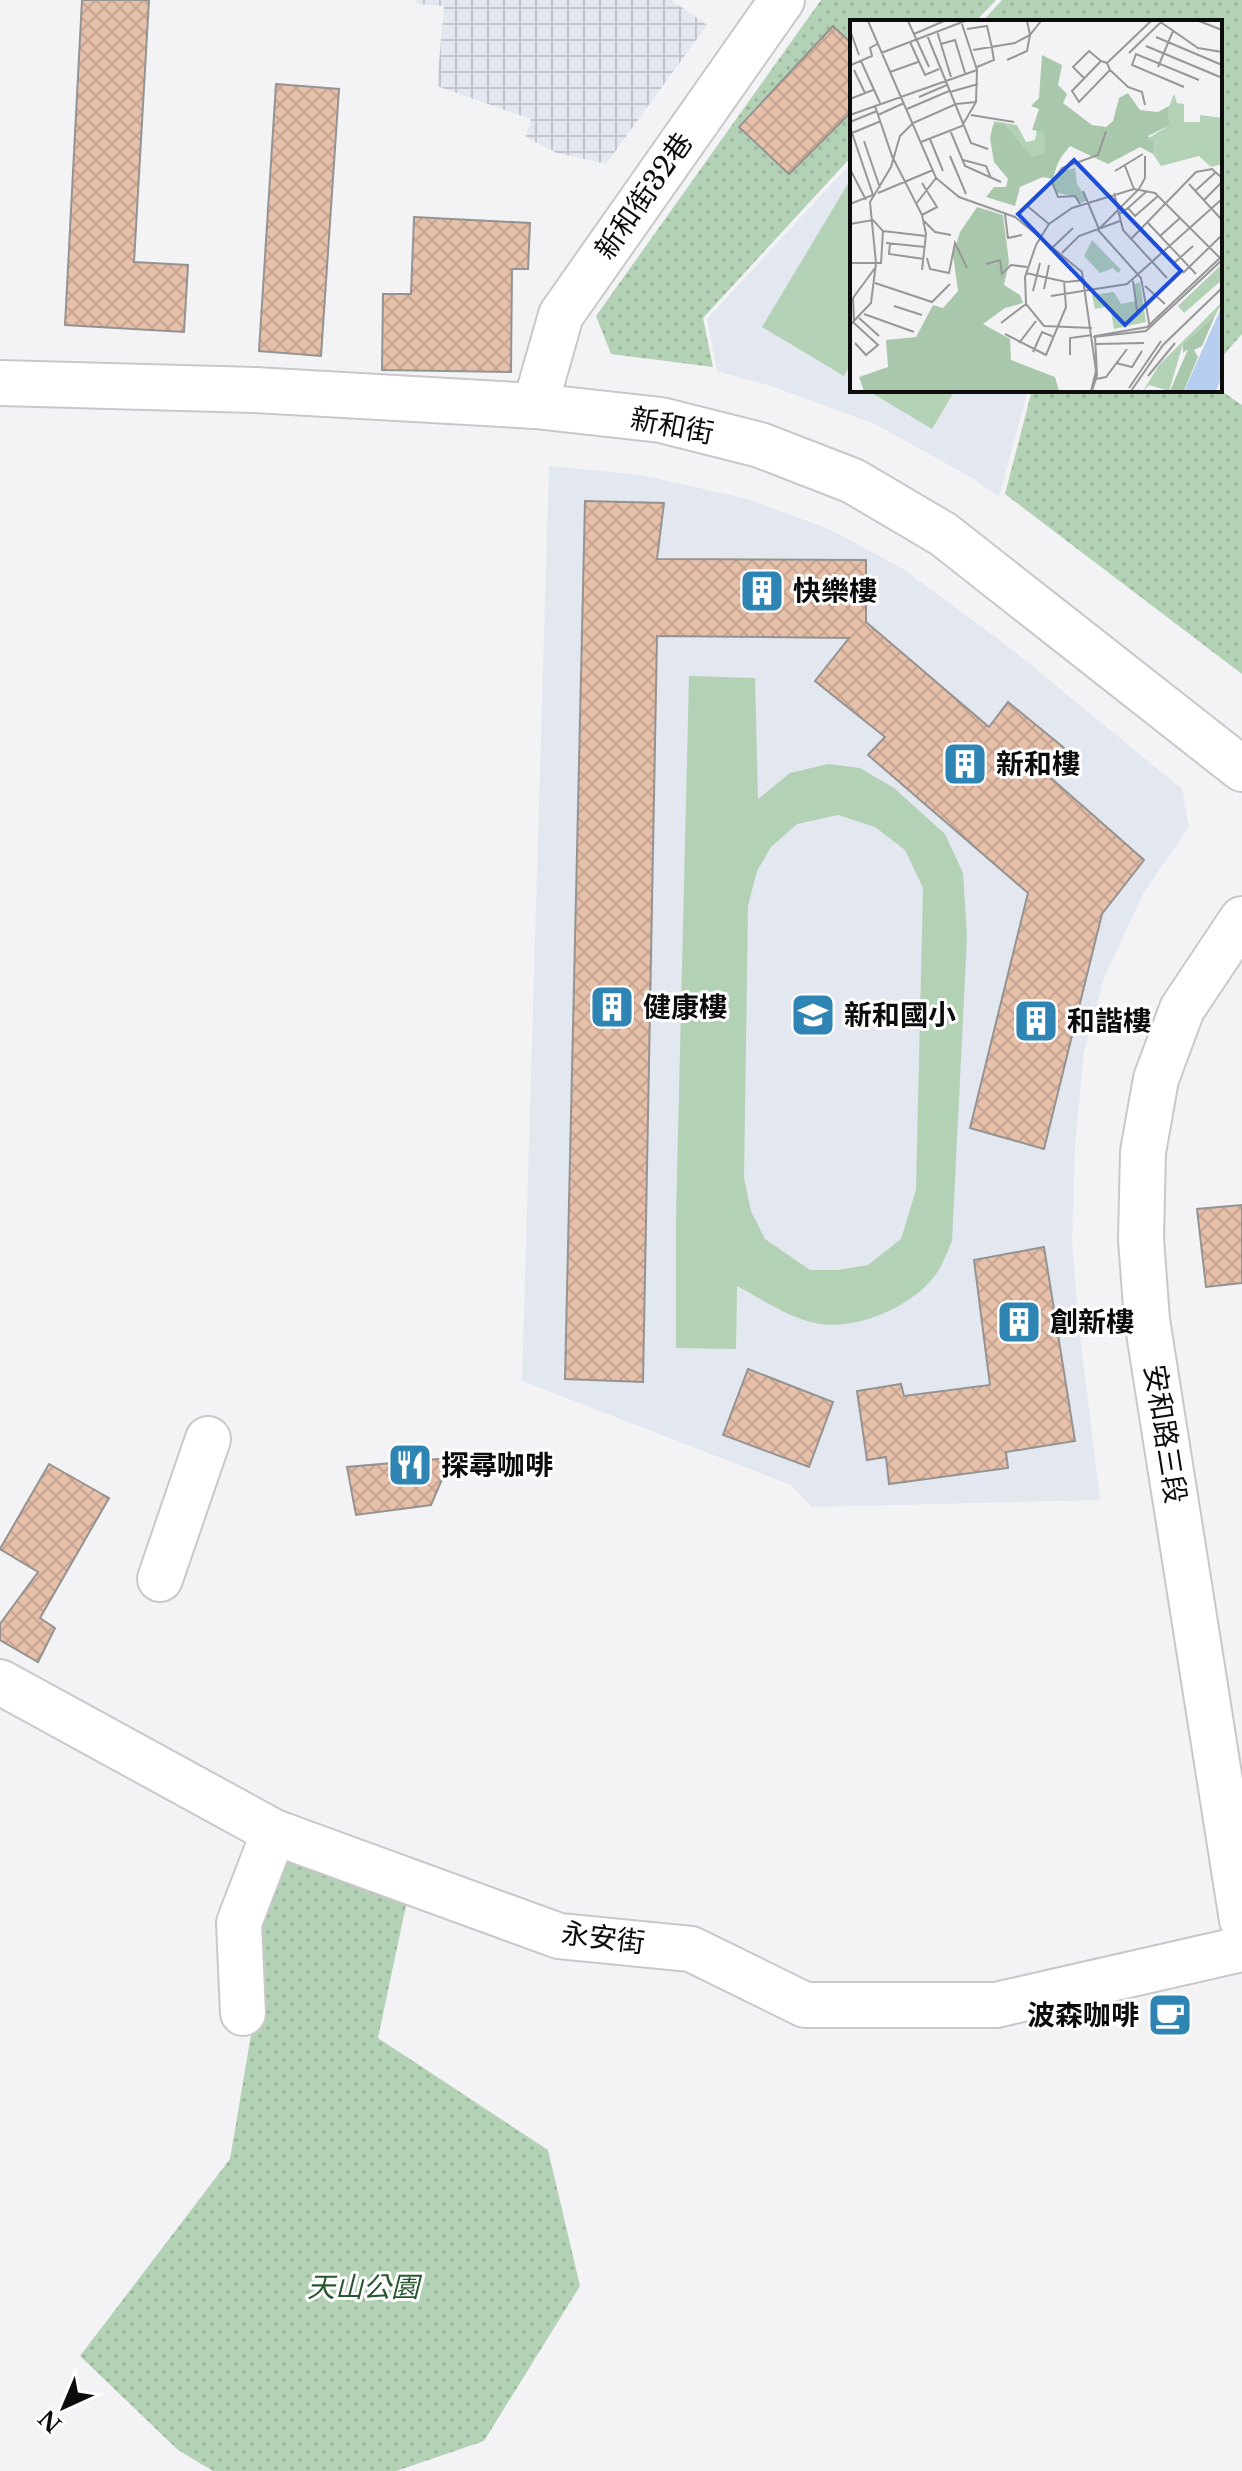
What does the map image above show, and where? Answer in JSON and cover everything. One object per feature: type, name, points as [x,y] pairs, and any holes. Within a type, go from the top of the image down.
[{"type":"street","name":"新和街32巷","points":[[535,406],[561,315],[782,0]]},
{"type":"street","name":"新和街","points":[[0,383],[255,390],[535,406],[661,420],[760,445],[853,481],[943,534],[1242,769]]},
{"type":"street","name":"安和路三段","points":[[1242,919],[1182,1009],[1156,1079],[1143,1152],[1141,1239],[1147,1320],[1242,1920]]},
{"type":"street","points":[[160,1579],[208,1439]]},
{"type":"street","name":"永安街","points":[[0,1682],[274,1832],[559,1936],[691,1949],[805,2005],[996,2005],[1242,1949]]},
{"type":"street","points":[[243,2013],[239,1923],[274,1832]]},
{"type":"shaded area","points":[[416,0],[671,0],[707,25],[606,164],[557,153],[526,137],[531,119],[437,86],[444,6],[416,4]]},
{"type":"shaded area","points":[[850,164],[850,392],[1027,392],[999,497],[974,479],[875,424],[771,386],[717,371],[707,319]]},
{"type":"shaded area","name":"新和國小","points":[[549,466],[641,475],[747,499],[829,529],[903,569],[1009,647],[1182,789],[1189,827],[1144,892],[1104,978],[1084,1052],[1075,1146],[1072,1241],[1100,1500],[812,1507],[791,1485],[522,1381]]},
{"type":"green space","points":[[821,0],[996,0],[977,20],[850,20],[850,158],[703,318],[713,367],[611,354],[596,316]]},
{"type":"green space","points":[[1002,0],[1242,0],[1242,334],[1222,357],[1222,20],[984,20]]},
{"type":"green space","points":[[850,180],[850,366],[844,376],[762,327]]},
{"type":"green space","points":[[1222,391],[1242,405],[1242,674],[1005,494],[1031,392]]},
{"type":"green space","points":[[870,392],[954,392],[932,429]]},
{"type":"green space","points":[[689,676],[755,678],[758,799],[790,773],[828,764],[860,768],[894,788],[945,834],[963,873],[967,937],[952,1241],[941,1267],[926,1286],[882,1314],[847,1324],[815,1323],[785,1312],[737,1286],[736,1349],[676,1348],[676,1217]],"holes":[[[838,815],[875,827],[905,850],[923,888],[916,1190],[901,1239],[868,1265],[838,1270],[810,1270],[765,1239],[751,1211],[744,1178],[748,906],[757,871],[771,847],[797,824]]]},
{"type":"green space","name":"天山公園","points":[[287,1849],[408,1896],[378,2038],[548,2150],[580,2286],[484,2441],[396,2471],[213,2471],[178,2450],[80,2356],[230,2159],[254,2017],[242,1947]]},
{"type":"building","points":[[82,0],[149,0],[134,262],[188,265],[184,332],[65,325]]},
{"type":"building","points":[[833,26],[850,42],[850,113],[789,174],[739,127]]},
{"type":"building","points":[[276,84],[339,89],[321,356],[259,351]]},
{"type":"building","points":[[414,217],[530,223],[528,269],[512,269],[511,372],[382,370],[383,294],[411,294]]},
{"type":"building","points":[[585,501],[664,503],[657,559],[866,560],[866,622],[989,727],[1008,702],[1064,748],[1044,772],[1144,860],[1102,914],[1044,1149],[970,1128],[1028,893],[868,755],[885,737],[815,681],[849,638],[657,636],[643,1382],[565,1379]]},
{"type":"building","points":[[1242,1205],[1242,1283],[1206,1287],[1197,1209]]},
{"type":"building","name":"創新樓","points":[[1044,1247],[1075,1441],[1006,1452],[1008,1468],[889,1484],[886,1457],[867,1460],[857,1391],[901,1384],[904,1396],[990,1385],[974,1260]]},
{"type":"building","points":[[748,1369],[833,1402],[809,1467],[723,1435]]},
{"type":"building","points":[[451,1458],[431,1505],[356,1515],[347,1467]]},
{"type":"building","points":[[49,1464],[109,1498],[40,1618],[55,1628],[38,1662],[0,1640],[0,1624],[38,1572],[0,1549]]},
{"type":"place","name":"快樂樓","points":[[762,591]]},
{"type":"place","name":"新和樓","points":[[965,764]]},
{"type":"place","name":"健康樓","points":[[612,1007]]},
{"type":"place","name":"新和國小","points":[[813,1015]]},
{"type":"place","name":"和諧樓","points":[[1036,1021]]},
{"type":"place","name":"創新樓","points":[[1019,1322]]},
{"type":"place","name":"探尋咖啡","points":[[410,1465]]},
{"type":"place","name":"波森咖啡","points":[[1170,2015]]}]
